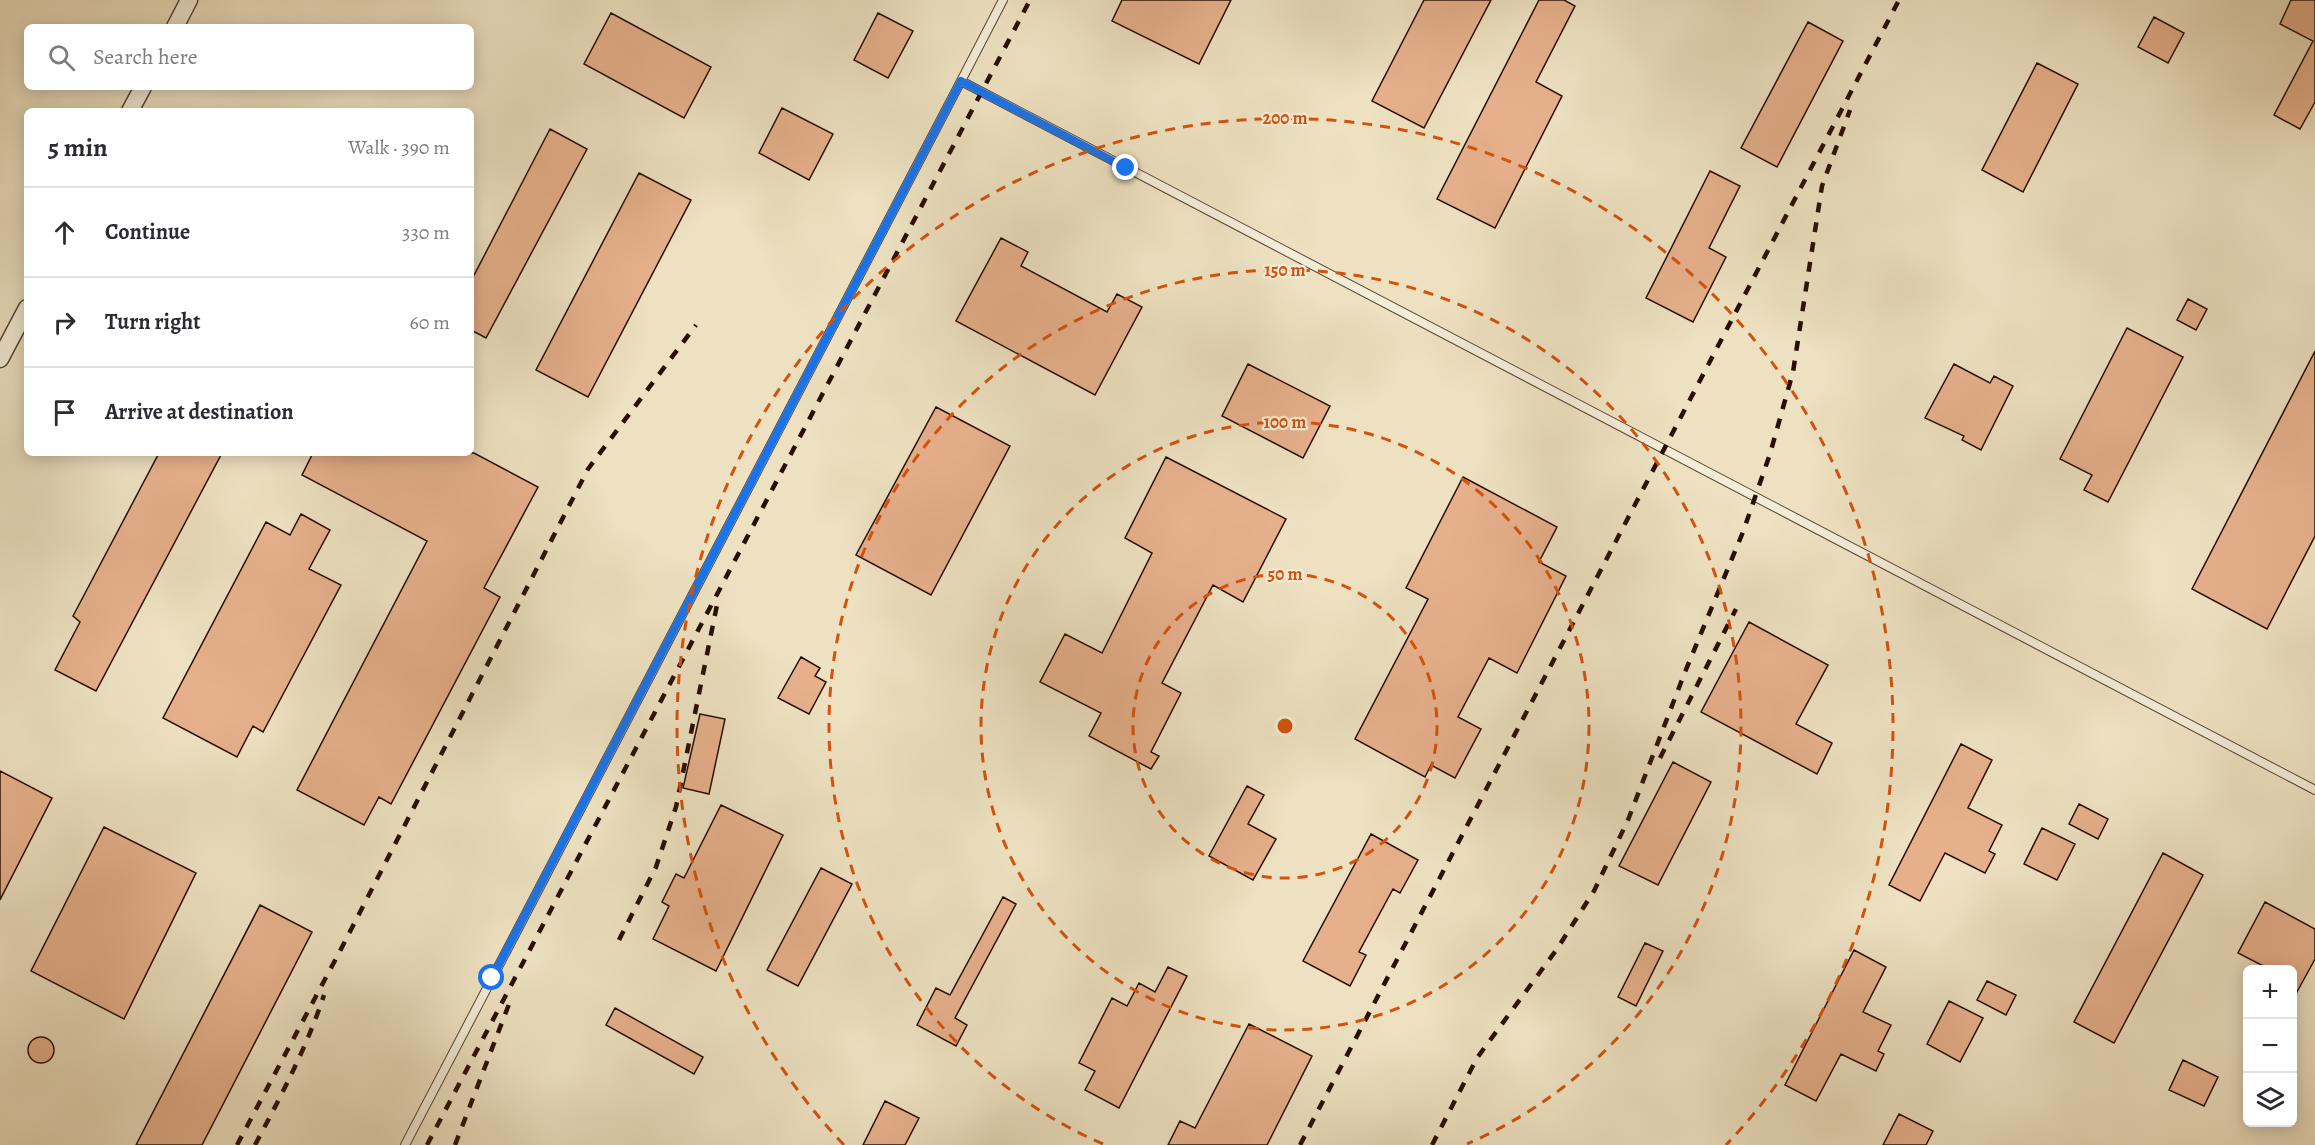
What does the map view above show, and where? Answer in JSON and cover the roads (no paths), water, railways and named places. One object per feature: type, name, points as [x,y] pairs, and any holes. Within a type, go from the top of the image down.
[{"type":"street","points":[[177,24],[189,0]]},
{"type":"street","points":[[132,108],[141,90]]},
{"type":"street","points":[[0,359],[24,314]]},
{"type":"lane","points":[[405,1145],[1003,0]]},
{"type":"lane","points":[[961,81],[2315,790]]},
{"type":"railway","points":[[427,1145],[1030,0]]},
{"type":"railway","points":[[1300,1145],[1899,0]]},
{"type":"railway","points":[[1432,1145],[1477,1058],[1557,949],[1594,891],[1628,820],[1685,672],[1743,532],[1770,454],[1793,372],[1822,186],[1850,110]]},
{"type":"railway","points":[[237,1145],[340,951],[588,469],[696,325]]},
{"type":"railway","points":[[619,940],[656,867],[676,807],[718,600]]},
{"type":"railway","points":[[1660,758],[1736,609]]},
{"type":"railway","points":[[255,1145],[302,1052],[324,995]]},
{"type":"railway","points":[[455,1145],[511,999]]}]
